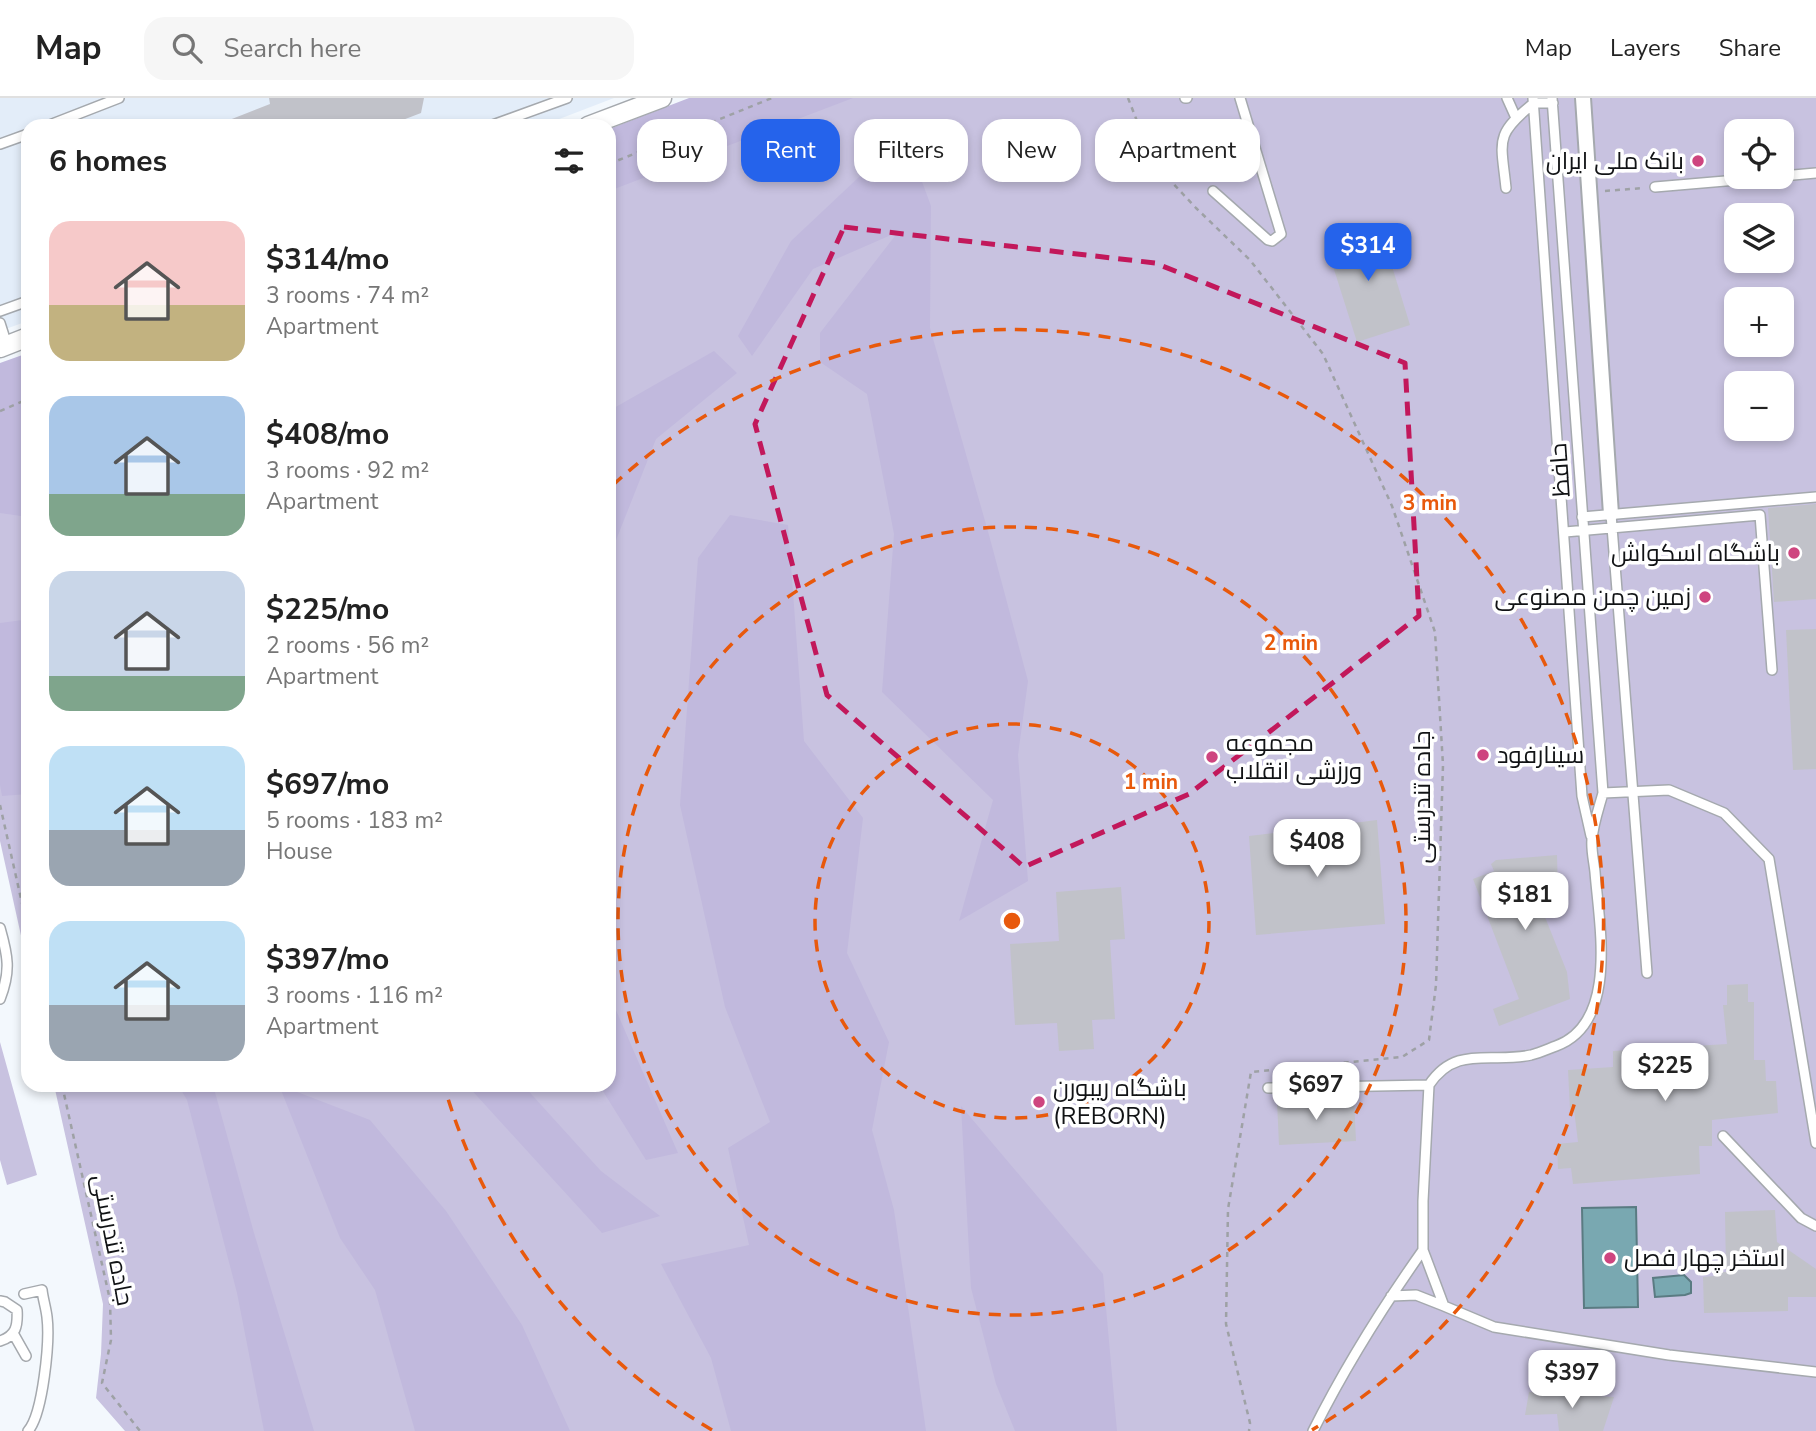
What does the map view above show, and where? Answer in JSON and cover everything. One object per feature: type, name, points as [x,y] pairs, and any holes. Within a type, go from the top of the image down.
[{"type":"street","points":[[606,119],[662,98]]},
{"type":"street","points":[[1583,98],[1611,521]]},
{"type":"street","points":[[4,346],[21,340]]},
{"type":"lane","points":[[65,119],[119,98]]},
{"type":"lane","points":[[509,119],[567,98]]},
{"type":"lane","points":[[1213,191],[1268,240],[1272,241],[1281,234],[1240,98]]},
{"type":"lane","points":[[1507,98],[1516,118]]},
{"type":"lane","points":[[1506,188],[1500,140],[1506,128],[1534,101],[1552,101]]},
{"type":"lane","name":"حافظ","points":[[1534,101],[1582,796],[1592,841]]},
{"type":"lane","name":"حافظ","points":[[1552,101],[1603,793],[1592,841]]},
{"type":"lane","points":[[0,145],[21,137]]},
{"type":"lane","points":[[1794,175],[1816,173]]},
{"type":"lane","points":[[1655,187],[1724,181]]},
{"type":"lane","points":[[0,312],[21,304]]},
{"type":"lane","points":[[0,323],[4,346]]},
{"type":"lane","points":[[1565,532],[1584,530],[1611,521],[1816,497]]},
{"type":"lane","points":[[1582,517],[1611,521],[1760,515],[1772,670]]},
{"type":"lane","points":[[1611,521],[1647,973]]},
{"type":"lane","points":[[1603,793],[1669,790],[1724,813],[1769,859],[1816,1143]]},
{"type":"lane","points":[[1444,1306],[1423,1250],[1429,1084],[1439,1070],[1453,1061],[1530,1055],[1568,1041],[1586,1025],[1597,999],[1600,977],[1599,924],[1592,841]]},
{"type":"lane","points":[[0,928],[8,956],[8,980],[0,999]]},
{"type":"lane","points":[[1268,1088],[1429,1084]]},
{"type":"lane","points":[[1723,1136],[1801,1218],[1816,1226]]},
{"type":"lane","points":[[1314,1431],[1328,1400],[1391,1296],[1423,1250]]},
{"type":"lane","points":[[24,1294],[42,1290],[48,1346],[35,1423],[28,1431]]},
{"type":"lane","points":[[1391,1296],[1416,1295],[1494,1326],[1670,1355],[1816,1372]]},
{"type":"lane","points":[[0,1300],[17,1310],[18,1326],[10,1338],[0,1341]]},
{"type":"lane","points":[[13,1333],[26,1356]]},
{"type":"path","points":[[616,161],[772,98]]},
{"type":"path","name":"جاده تندرستی","points":[[1128,98],[1153,162],[1250,260],[1323,354],[1392,506],[1435,632],[1443,765],[1436,985],[1429,1040],[1402,1057],[1251,1072],[1228,1209],[1226,1324],[1250,1423],[1249,1431]]},
{"type":"path","points":[[1590,192],[1655,187]]},
{"type":"path","points":[[0,411],[21,402]]},
{"type":"path","points":[[0,805],[21,899]]},
{"type":"path","name":"جاده تندرستی","points":[[64,1092],[110,1300],[111,1340],[102,1383],[140,1431]]},
{"type":"highlighted area","points":[[844,227],[1155,263],[1405,363],[1419,616],[1189,794],[1024,867],[827,695],[755,424]]},
{"type":"shaded area","points":[[0,98],[614,98],[559,119],[21,119],[21,324],[0,331]]},
{"type":"shaded area","points":[[689,98],[853,98],[798,119],[741,119],[741,141],[727,146],[727,119],[637,119],[637,180],[616,188],[616,126]]},
{"type":"shaded area","name":"مجموعه ورزشی انقلاب","points":[[753,98],[1816,98],[1816,1431],[125,1431],[96,1398],[103,1304],[56,1092],[616,1092],[616,153],[637,145],[637,182],[727,182],[727,119],[701,119]]},
{"type":"shaded area","points":[[854,182],[922,182],[931,206],[930,328],[1028,681],[1018,755],[1028,881],[959,921],[993,800],[882,692],[894,534],[867,394],[820,362],[820,333],[898,232],[813,269],[752,356],[738,336],[791,241]]},
{"type":"shaded area","points":[[714,351],[737,373],[656,439],[616,540],[616,407]]},
{"type":"shaded area","points":[[21,356],[21,516],[0,513],[0,363]]},
{"type":"shaded area","points":[[21,394],[21,936],[0,841],[0,402]]},
{"type":"shaded area","points":[[730,515],[788,525],[804,741],[863,818],[847,953],[889,1042],[872,1130],[894,1210],[926,1431],[731,1431],[711,1358],[661,1264],[749,1245],[728,1148],[770,1122],[725,1007],[680,805],[698,558]]},
{"type":"shaded area","points":[[21,620],[21,795],[2,796],[0,785],[0,623]]},
{"type":"shaded area","points":[[616,1010],[678,1153],[646,1160],[603,1092],[616,1092]]},
{"type":"shaded area","points":[[0,1042],[37,1175],[7,1185],[0,1160]]},
{"type":"shaded area","points":[[182,1092],[215,1092],[314,1431],[264,1431],[237,1293],[187,1100]]},
{"type":"shaded area","points":[[282,1092],[297,1092],[370,1120],[446,1211],[522,1325],[570,1431],[415,1431],[375,1290],[340,1238]]},
{"type":"shaded area","points":[[473,1092],[529,1092],[601,1171],[660,1216],[602,1233]]},
{"type":"shaded area","points":[[961,1106],[1103,1274],[1117,1431],[1015,1431],[996,1384],[971,1288]]},
{"type":"water","name":"استخر چهار فصل","points":[[1636,1207],[1638,1307],[1584,1308],[1582,1208]]},
{"type":"water","points":[[1684,1275],[1691,1282],[1691,1293],[1655,1297],[1653,1278]]},
{"type":"building","points":[[269,98],[424,98],[421,113],[405,119],[232,119],[270,104]]},
{"type":"building","points":[[1379,224],[1410,325],[1357,342],[1325,241]]},
{"type":"building","name":"باشگاه اسکواش","points":[[1816,504],[1816,599],[1774,602],[1768,508]]},
{"type":"building","points":[[1816,629],[1816,769],[1793,770],[1786,630]]},
{"type":"building","points":[[1377,820],[1385,924],[1256,935],[1249,836]]},
{"type":"building","points":[[1557,855],[1558,894],[1539,902],[1567,972],[1570,999],[1499,1026],[1493,1009],[1519,999],[1473,879],[1494,871],[1491,864],[1496,860]]},
{"type":"building","points":[[1121,887],[1125,939],[1110,940],[1115,1019],[1092,1020],[1094,1049],[1059,1051],[1057,1023],[1015,1025],[1010,944],[1059,941],[1056,892]]},
{"type":"building","points":[[1748,984],[1748,1002],[1754,1002],[1754,1060],[1765,1060],[1766,1081],[1776,1081],[1778,1113],[1712,1120],[1712,1146],[1699,1146],[1700,1174],[1573,1184],[1571,1168],[1558,1169],[1557,1144],[1578,1142],[1574,1110],[1570,1110],[1568,1070],[1613,1067],[1613,1051],[1727,1044],[1723,1005],[1727,1005],[1727,985]]},
{"type":"building","points":[[1354,1098],[1356,1141],[1279,1145],[1277,1102]]},
{"type":"building","points":[[1775,1210],[1777,1242],[1816,1269],[1816,1297],[1788,1297],[1788,1311],[1704,1313],[1703,1277],[1714,1276],[1714,1272],[1726,1272],[1725,1212]]},
{"type":"building","points":[[1529,1392],[1614,1397],[1603,1431],[1559,1431],[1557,1414],[1525,1415]]},
{"type":"place","name":"بانک ملی ایران","points":[[1698,161]]},
{"type":"place","name":"باشگاه اسکواش","points":[[1794,553]]},
{"type":"place","name":"زمین چمن مصنوعی","points":[[1705,597]]},
{"type":"place","name":"سینارفود","points":[[1483,755]]},
{"type":"place","name":"مجموعه ورزشی انقلاب","points":[[1212,757]]},
{"type":"place","name":"باشگاه ریبورن (REBORN)","points":[[1039,1102]]},
{"type":"place","name":"استخر چهار فصل","points":[[1610,1258]]}]
